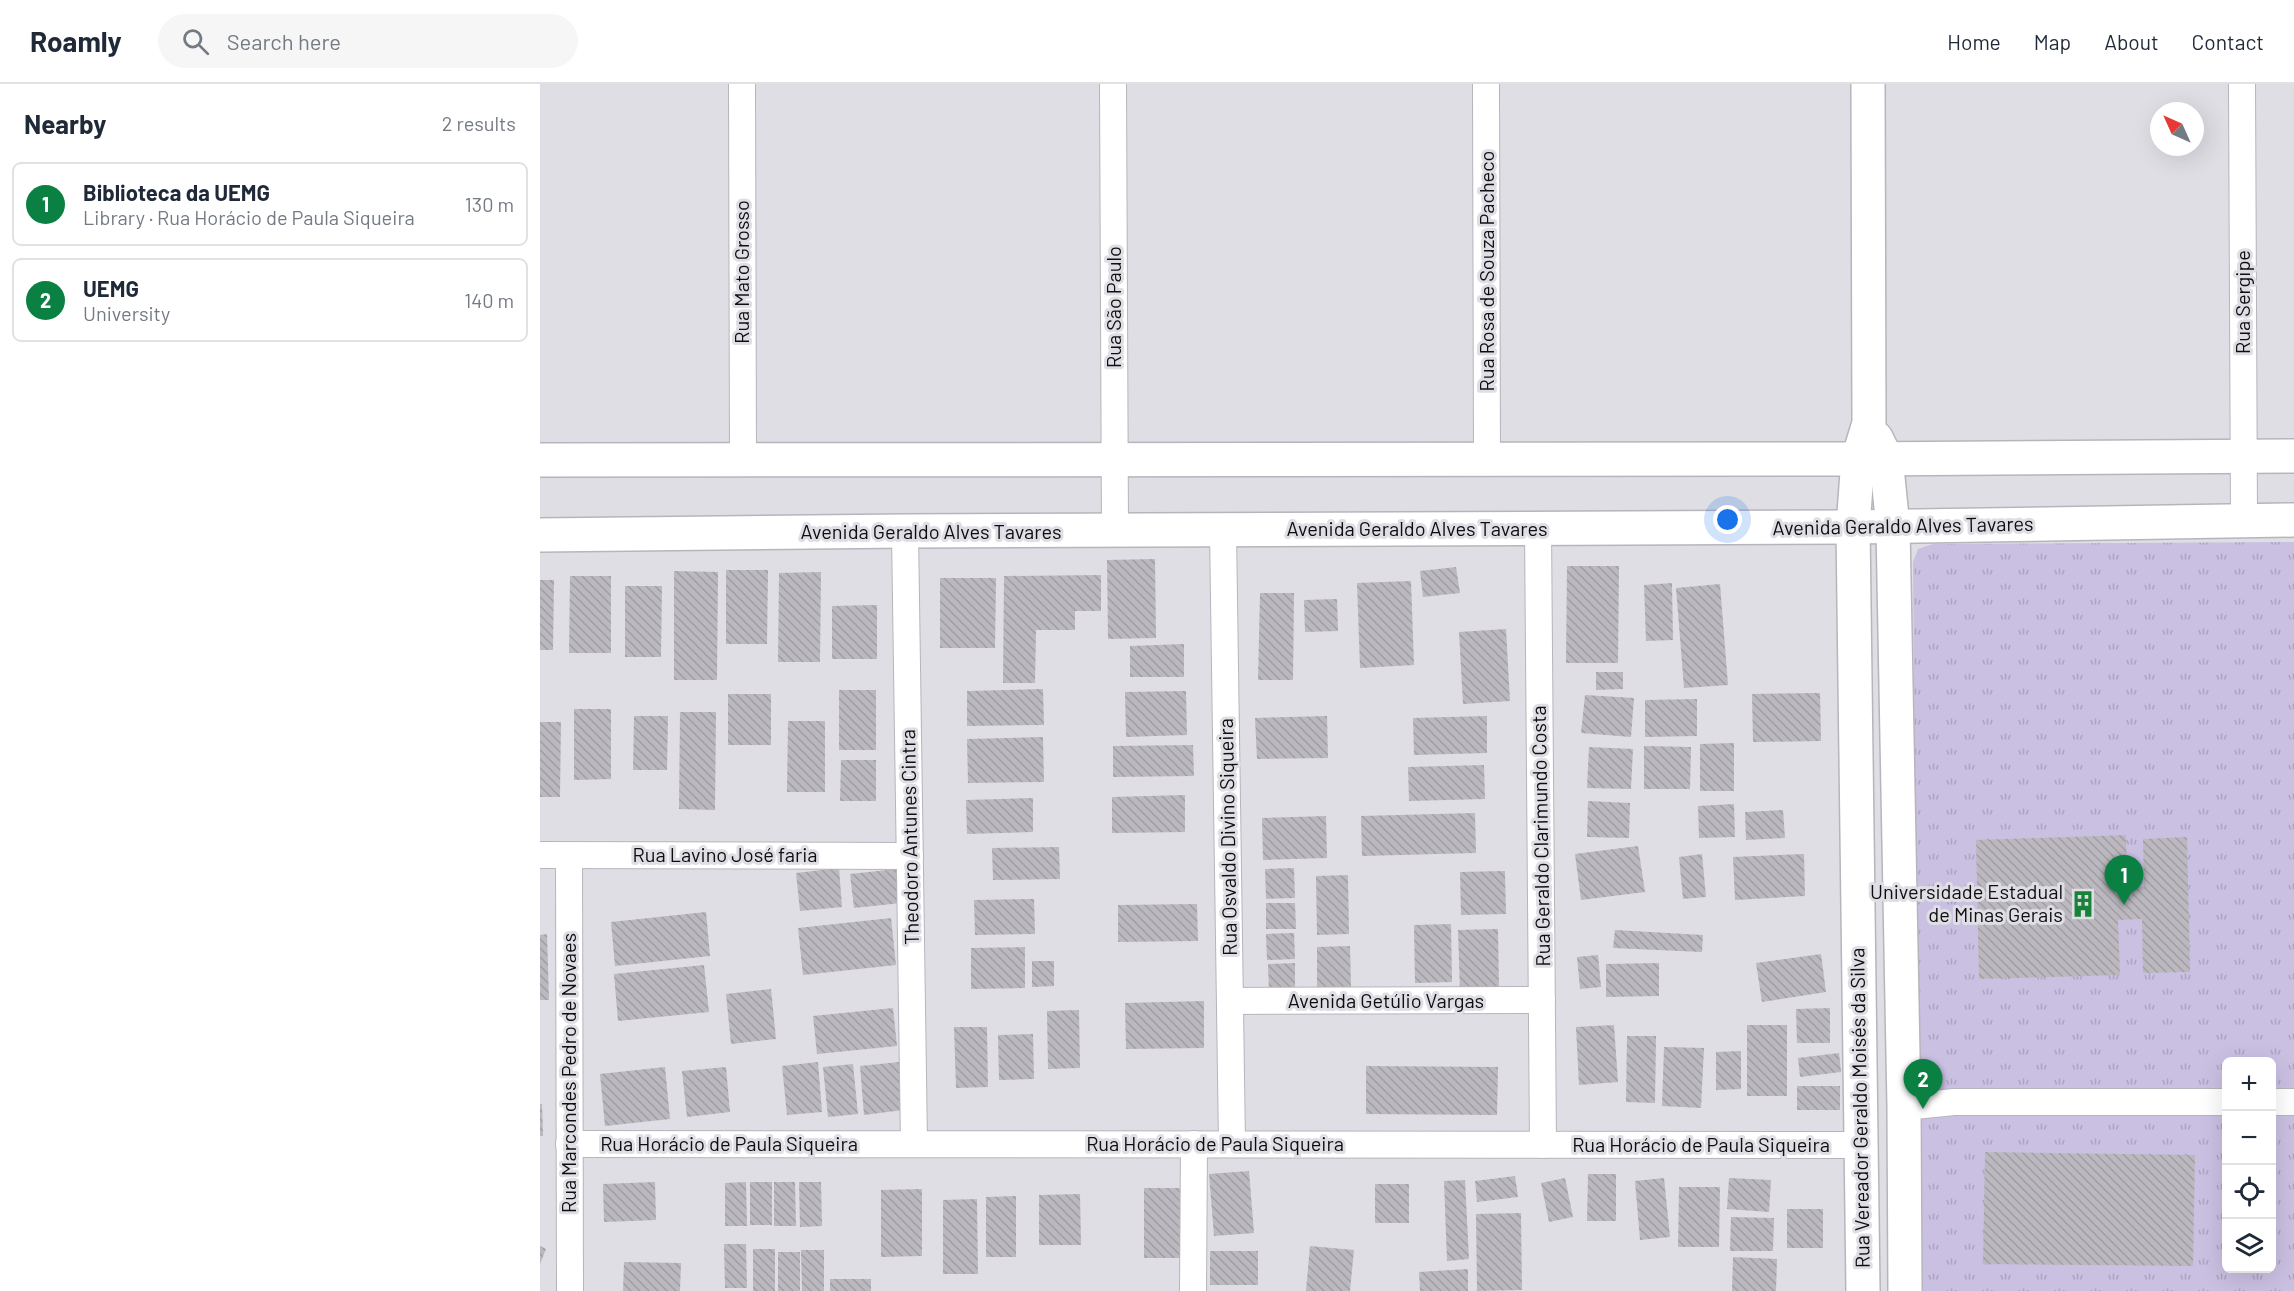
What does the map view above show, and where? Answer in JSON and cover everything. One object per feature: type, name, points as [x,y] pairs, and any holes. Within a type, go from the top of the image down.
[{"type":"street","name":"Rua Mato Grosso","points":[[742,84],[743,459]]},
{"type":"street","name":"Rua São Paulo","points":[[1113,84],[1115,531]]},
{"type":"street","name":"Rua Rosa de Souza Pacheco","points":[[1486,84],[1487,458]]},
{"type":"street","name":"Rua Vereador Geraldo Moisés da Silva","points":[[1868,84],[1869,423],[1872,458],[1893,526],[1904,1107],[1905,1291]]},
{"type":"street","name":"Rua Sergipe","points":[[2242,84],[2244,520]]},
{"type":"street","points":[[540,460],[2294,456]]},
{"type":"street","name":"Rua Vereador Geraldo Moisés da Silva","points":[[1863,1291],[1853,527],[1872,458]]},
{"type":"street","name":"Avenida Geraldo Alves Tavares","points":[[540,536],[905,531],[1853,527],[2294,520]]},
{"type":"street","name":"Rua Geraldo Clarimundo Costa","points":[[1538,528],[1543,1145]]},
{"type":"street","name":"Rua Osvaldo Divino Siqueira","points":[[1223,530],[1232,1144]]},
{"type":"street","name":"Theodoro Antunes Cintra","points":[[905,531],[914,1144]]},
{"type":"street","name":"Rua Lavino José faria","points":[[540,855],[910,856]]},
{"type":"street","name":"Rua Marcondes Pedro de Novaes","points":[[569,855],[570,1291]]},
{"type":"street","name":"Avenida Getúlio Vargas","points":[[1230,1001],[1542,1000]]},
{"type":"street","points":[[1904,1107],[1954,1102],[2222,1102]]},
{"type":"street","points":[[2276,1102],[2294,1102]]},
{"type":"street","name":"Rua Horácio de Paula Siqueira","points":[[569,1144],[1861,1145]]},
{"type":"street","points":[[1193,1291],[1194,1144]]},
{"type":"green space","points":[[2294,542],[2294,1291],[1919,1291],[1913,562],[1918,549],[1933,544]]},
{"type":"building","points":[[1155,559],[1156,638],[1108,639],[1107,560]]},
{"type":"building","points":[[1567,566],[1619,566],[1618,663],[1566,663]]},
{"type":"building","points":[[1456,567],[1460,593],[1423,597],[1420,571]]},
{"type":"building","points":[[726,570],[768,570],[767,644],[726,644]]},
{"type":"building","points":[[674,571],[718,572],[717,680],[674,680]]},
{"type":"building","points":[[821,572],[820,662],[778,662],[779,573]]},
{"type":"building","points":[[1101,575],[1101,611],[1075,611],[1075,630],[1036,630],[1035,683],[1003,683],[1004,576]]},
{"type":"building","points":[[570,576],[611,576],[611,653],[569,653]]},
{"type":"building","points":[[940,578],[996,578],[995,648],[940,648]]},
{"type":"building","points":[[540,580],[554,580],[553,650],[540,650]]},
{"type":"building","points":[[1411,581],[1414,665],[1360,668],[1357,583]]},
{"type":"building","points":[[1672,583],[1673,640],[1646,641],[1644,585]]},
{"type":"building","points":[[1720,584],[1728,685],[1684,688],[1676,588]]},
{"type":"building","points":[[625,586],[662,586],[661,657],[625,657]]},
{"type":"building","points":[[1260,593],[1294,593],[1293,680],[1258,680]]},
{"type":"building","points":[[1337,599],[1338,631],[1305,632],[1304,600]]},
{"type":"building","points":[[877,605],[877,659],[832,659],[832,606]]},
{"type":"building","points":[[1506,629],[1510,701],[1463,704],[1459,632]]},
{"type":"building","points":[[1184,644],[1184,677],[1130,677],[1130,646]]},
{"type":"building","points":[[1596,672],[1623,672],[1623,689],[1596,690]]},
{"type":"building","points":[[1043,689],[1044,725],[967,726],[967,691]]},
{"type":"building","points":[[839,690],[876,690],[876,750],[839,750]]},
{"type":"building","points":[[1186,691],[1187,735],[1126,737],[1125,692]]},
{"type":"building","points":[[1820,693],[1821,741],[1753,742],[1752,694]]},
{"type":"building","points":[[728,694],[771,694],[771,745],[728,745]]},
{"type":"building","points":[[1585,695],[1634,698],[1631,737],[1581,733]]},
{"type":"building","points":[[1697,699],[1697,736],[1645,737],[1645,700]]},
{"type":"building","points":[[574,709],[611,709],[611,779],[574,780]]},
{"type":"building","points":[[680,712],[716,712],[715,810],[679,809]]},
{"type":"building","points":[[634,716],[668,716],[667,770],[633,770]]},
{"type":"building","points":[[1327,716],[1328,758],[1257,759],[1255,718]]},
{"type":"building","points":[[1487,716],[1487,753],[1414,755],[1413,718]]},
{"type":"building","points":[[788,721],[825,721],[825,792],[787,792]]},
{"type":"building","points":[[540,722],[561,722],[560,797],[540,797]]},
{"type":"building","points":[[1043,737],[1044,782],[968,783],[967,739]]},
{"type":"building","points":[[1734,743],[1734,791],[1700,791],[1700,744]]},
{"type":"building","points":[[1193,745],[1194,776],[1113,777],[1113,746]]},
{"type":"building","points":[[1644,746],[1691,747],[1690,789],[1644,789]]},
{"type":"building","points":[[1589,747],[1633,749],[1631,789],[1587,788]]},
{"type":"building","points":[[841,760],[876,760],[876,801],[840,801]]},
{"type":"building","points":[[1484,765],[1485,799],[1409,801],[1408,767]]},
{"type":"building","points":[[1185,795],[1185,832],[1112,833],[1112,797]]},
{"type":"building","points":[[1033,798],[1033,832],[967,834],[966,800]]},
{"type":"building","points":[[1588,801],[1630,803],[1629,838],[1587,837]]},
{"type":"building","points":[[1734,804],[1735,837],[1699,838],[1698,806]]},
{"type":"building","points":[[1783,810],[1785,838],[1746,840],[1745,812]]},
{"type":"building","points":[[1475,813],[1476,853],[1362,856],[1361,816]]},
{"type":"building","points":[[1326,816],[1327,858],[1263,860],[1262,818]]},
{"type":"building","name":"Universidade Estadual de Minas Gerais","points":[[2126,835],[2127,888],[2144,887],[2143,839],[2187,837],[2190,972],[2143,973],[2142,919],[2118,920],[2120,975],[1979,979],[1976,840]]},
{"type":"building","points":[[1638,846],[1645,892],[1581,900],[1575,854]]},
{"type":"building","points":[[1059,847],[1060,879],[993,880],[992,848]]},
{"type":"building","points":[[1702,854],[1706,897],[1683,899],[1679,857]]},
{"type":"building","points":[[1804,854],[1805,896],[1735,900],[1733,857]]},
{"type":"building","points":[[839,868],[842,907],[800,911],[796,873]]},
{"type":"building","points":[[1294,868],[1295,898],[1266,899],[1265,869]]},
{"type":"building","points":[[897,869],[901,903],[854,908],[850,874]]},
{"type":"building","points":[[1505,871],[1506,914],[1461,915],[1460,872]]},
{"type":"building","points":[[1348,875],[1349,934],[1317,935],[1316,876]]},
{"type":"building","points":[[1034,899],[1035,934],[975,935],[974,900]]},
{"type":"building","points":[[1266,903],[1295,903],[1296,929],[1266,929]]},
{"type":"building","points":[[1197,904],[1198,941],[1118,942],[1118,905]]},
{"type":"building","points":[[706,912],[710,956],[615,966],[611,922]]},
{"type":"building","points":[[891,918],[896,965],[803,975],[798,928]]},
{"type":"building","points":[[1451,924],[1452,982],[1415,983],[1414,925]]},
{"type":"building","points":[[1498,929],[1499,990],[1460,992],[1458,930]]},
{"type":"building","points":[[1615,930],[1703,935],[1702,952],[1613,948]]},
{"type":"building","points":[[1294,933],[1295,959],[1267,960],[1266,934]]},
{"type":"building","points":[[547,934],[549,1000],[540,1000],[540,935]]},
{"type":"building","points":[[1350,946],[1351,987],[1317,988],[1317,947]]},
{"type":"building","points":[[1025,947],[1025,988],[971,989],[971,948]]},
{"type":"building","points":[[1821,954],[1826,992],[1762,1002],[1756,963]]},
{"type":"building","points":[[1598,955],[1601,987],[1580,989],[1577,957]]},
{"type":"building","points":[[1032,961],[1054,961],[1054,986],[1032,987]]},
{"type":"building","points":[[1295,963],[1295,993],[1269,993],[1268,964]]},
{"type":"building","points":[[1659,963],[1659,996],[1606,997],[1606,964]]},
{"type":"building","points":[[704,965],[709,1012],[618,1021],[614,974]]},
{"type":"building","points":[[771,989],[776,1039],[731,1044],[726,994]]},
{"type":"building","points":[[1204,1001],[1204,1048],[1126,1049],[1125,1003]]},
{"type":"building","points":[[893,1008],[897,1046],[817,1054],[813,1016]]},
{"type":"building","points":[[1830,1008],[1830,1043],[1797,1043],[1796,1009]]},
{"type":"building","points":[[1079,1010],[1080,1068],[1048,1069],[1047,1011]]},
{"type":"building","points":[[1614,1025],[1618,1082],[1579,1085],[1576,1027]]},
{"type":"building","points":[[1747,1025],[1787,1025],[1787,1096],[1747,1096]]},
{"type":"building","points":[[954,1027],[987,1027],[988,1087],[956,1088]]},
{"type":"building","points":[[1033,1034],[1034,1079],[999,1080],[998,1035]]},
{"type":"building","points":[[1627,1036],[1656,1036],[1655,1103],[1626,1102]]},
{"type":"building","points":[[1664,1047],[1704,1048],[1701,1108],[1662,1106]]},
{"type":"building","points":[[1741,1051],[1741,1089],[1716,1090],[1716,1052]]},
{"type":"building","points":[[1839,1053],[1841,1072],[1800,1077],[1798,1058]]},
{"type":"building","points":[[818,1062],[822,1112],[787,1115],[782,1066]]},
{"type":"building","points":[[899,1062],[903,1110],[864,1115],[860,1066]]},
{"type":"building","points":[[853,1064],[858,1114],[828,1117],[823,1067]]},
{"type":"building","points":[[1366,1066],[1498,1067],[1497,1115],[1366,1114]]},
{"type":"building","points":[[665,1067],[670,1119],[605,1126],[600,1074]]},
{"type":"building","points":[[726,1067],[730,1112],[687,1117],[682,1071]]},
{"type":"building","points":[[1797,1086],[1840,1086],[1840,1110],[1797,1110]]},
{"type":"building","points":[[540,1104],[542,1104],[543,1136],[540,1136]]},
{"type":"building","points":[[1985,1152],[2195,1155],[2193,1266],[1983,1264]]},
{"type":"building","points":[[1249,1171],[1254,1233],[1214,1236],[1209,1174]]},
{"type":"building","points":[[1588,1174],[1616,1174],[1616,1221],[1587,1221]]},
{"type":"building","points":[[1515,1176],[1518,1197],[1477,1202],[1475,1181]]},
{"type":"building","points":[[1565,1178],[1573,1217],[1549,1222],[1541,1183]]},
{"type":"building","points":[[1664,1178],[1670,1237],[1640,1240],[1635,1181]]},
{"type":"building","points":[[1729,1178],[1771,1180],[1769,1212],[1727,1209]]},
{"type":"building","points":[[1465,1180],[1469,1259],[1447,1261],[1444,1181]]},
{"type":"building","points":[[655,1182],[656,1220],[604,1222],[603,1184]]},
{"type":"building","points":[[746,1182],[747,1226],[725,1226],[725,1183]]},
{"type":"building","points":[[750,1182],[772,1182],[772,1225],[750,1225]]},
{"type":"building","points":[[774,1182],[795,1182],[796,1226],[774,1226]]},
{"type":"building","points":[[799,1182],[821,1182],[822,1226],[800,1227]]},
{"type":"building","points":[[1375,1184],[1409,1184],[1409,1223],[1375,1223]]},
{"type":"building","points":[[1679,1187],[1720,1187],[1719,1247],[1678,1247]]},
{"type":"building","points":[[1144,1188],[1186,1188],[1186,1258],[1144,1258]]},
{"type":"building","points":[[922,1189],[922,1256],[881,1257],[881,1190]]},
{"type":"building","points":[[1080,1194],[1081,1245],[1039,1245],[1039,1195]]},
{"type":"building","points":[[1016,1196],[1016,1257],[986,1257],[986,1197]]},
{"type":"building","points":[[977,1199],[978,1274],[943,1274],[943,1200]]},
{"type":"building","points":[[1787,1209],[1823,1209],[1823,1248],[1787,1248]]},
{"type":"building","points":[[1521,1213],[1522,1290],[1477,1291],[1476,1214]]},
{"type":"building","points":[[1731,1217],[1774,1218],[1773,1251],[1730,1251]]},
{"type":"building","points":[[724,1244],[746,1244],[747,1288],[725,1288]]},
{"type":"building","points":[[540,1246],[546,1249],[540,1264]]},
{"type":"building","points":[[1310,1246],[1354,1250],[1350,1291],[1306,1291]]},
{"type":"building","points":[[753,1249],[775,1249],[775,1291],[753,1291]]},
{"type":"building","points":[[801,1250],[824,1250],[824,1291],[802,1291]]},
{"type":"building","points":[[1210,1251],[1258,1251],[1258,1285],[1210,1285]]},
{"type":"building","points":[[778,1252],[800,1252],[800,1291],[778,1291]]},
{"type":"building","points":[[1733,1257],[1777,1259],[1776,1291],[1732,1291]]},
{"type":"building","points":[[624,1262],[681,1263],[680,1291],[623,1291]]},
{"type":"building","points":[[1468,1269],[1468,1291],[1420,1291],[1419,1272]]},
{"type":"building","points":[[830,1279],[871,1279],[871,1291],[830,1291]]},
{"type":"place","name":"Universidade Estadual de Minas Gerais","points":[[2083,904]]},
{"type":"place","name":"Biblioteca da UEMG","points":[[2124,905]]},
{"type":"place","name":"UEMG","points":[[1923,1109]]}]
